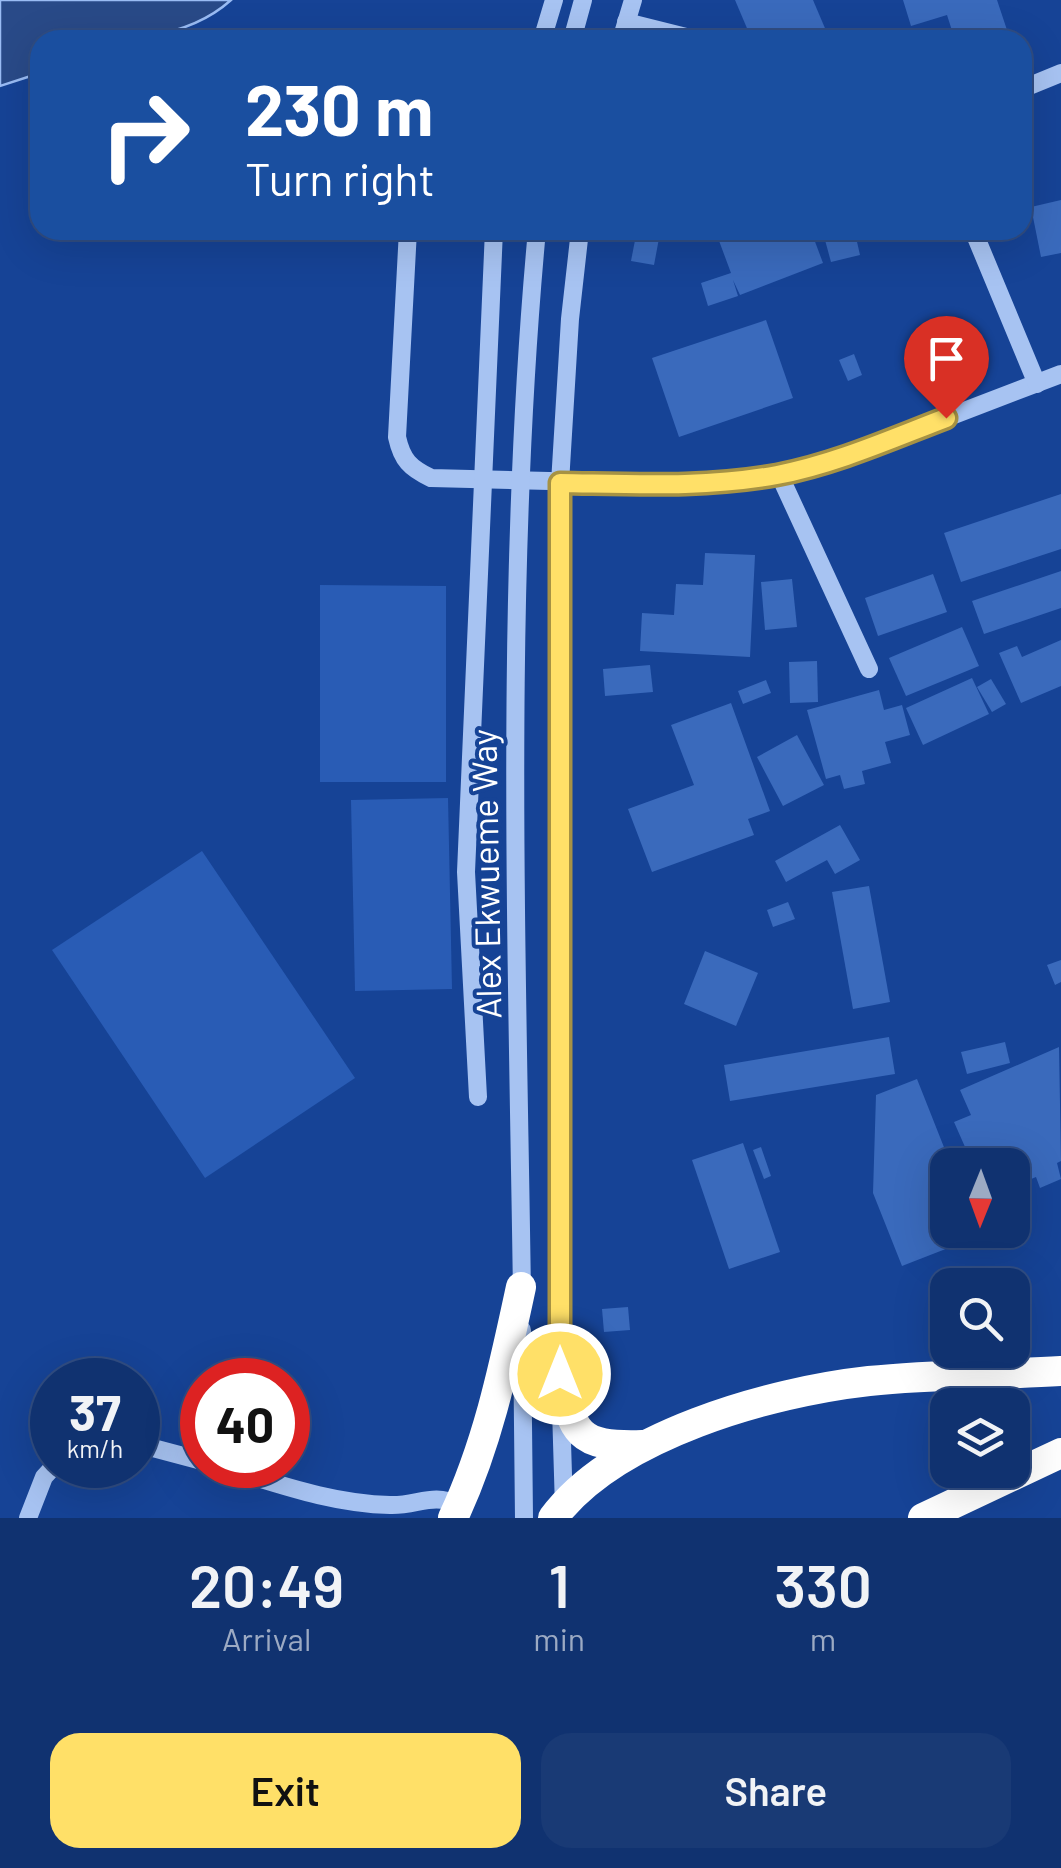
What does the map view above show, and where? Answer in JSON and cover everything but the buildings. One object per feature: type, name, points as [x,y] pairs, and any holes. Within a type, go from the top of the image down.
[{"type":"highway","points":[[456,1512],[496,1403],[522,1287]]},
{"type":"highway","points":[[560,1513],[610,1465],[642,1445],[704,1421],[811,1390],[1058,1367]]},
{"type":"highway","points":[[560,1374],[568,1412],[587,1438],[599,1444],[642,1445]]},
{"type":"highway","points":[[923,1518],[1061,1453]]},
{"type":"street","points":[[545,30],[554,0]]},
{"type":"street","points":[[575,30],[583,0]]},
{"type":"street","points":[[624,30],[633,0]]},
{"type":"street","points":[[1032,85],[1061,73]]},
{"type":"street","points":[[407,240],[396,437],[407,465],[431,478],[560,483],[732,482],[779,474],[886,442],[1061,374]]},
{"type":"street","points":[[478,1097],[466,872],[493,240]]},
{"type":"street","name":"Alex Ekwueme Way","points":[[524,1518],[515,657],[519,482],[536,240]]},
{"type":"street","name":"Alex Ekwueme Way","points":[[560,1513],[560,483],[579,240]]},
{"type":"street","points":[[977,240],[1037,384]]},
{"type":"street","points":[[779,474],[869,669]]},
{"type":"street","points":[[28,1518],[40,1488]]},
{"type":"street","points":[[280,1488],[344,1511],[401,1506],[438,1497],[456,1512]]},
{"type":"shaded area","points":[[0,0],[231,0],[211,15],[175,30],[30,30],[30,76],[0,86]]},
{"type":"shaded area","points":[[320,585],[446,586],[446,782],[320,782]]},
{"type":"shaded area","points":[[448,798],[452,989],[355,991],[351,800]]},
{"type":"shaded area","points":[[202,851],[355,1078],[205,1178],[52,950]]},
{"type":"route","points":[[560,1374],[560,483],[732,482],[827,462],[946,418]]}]
